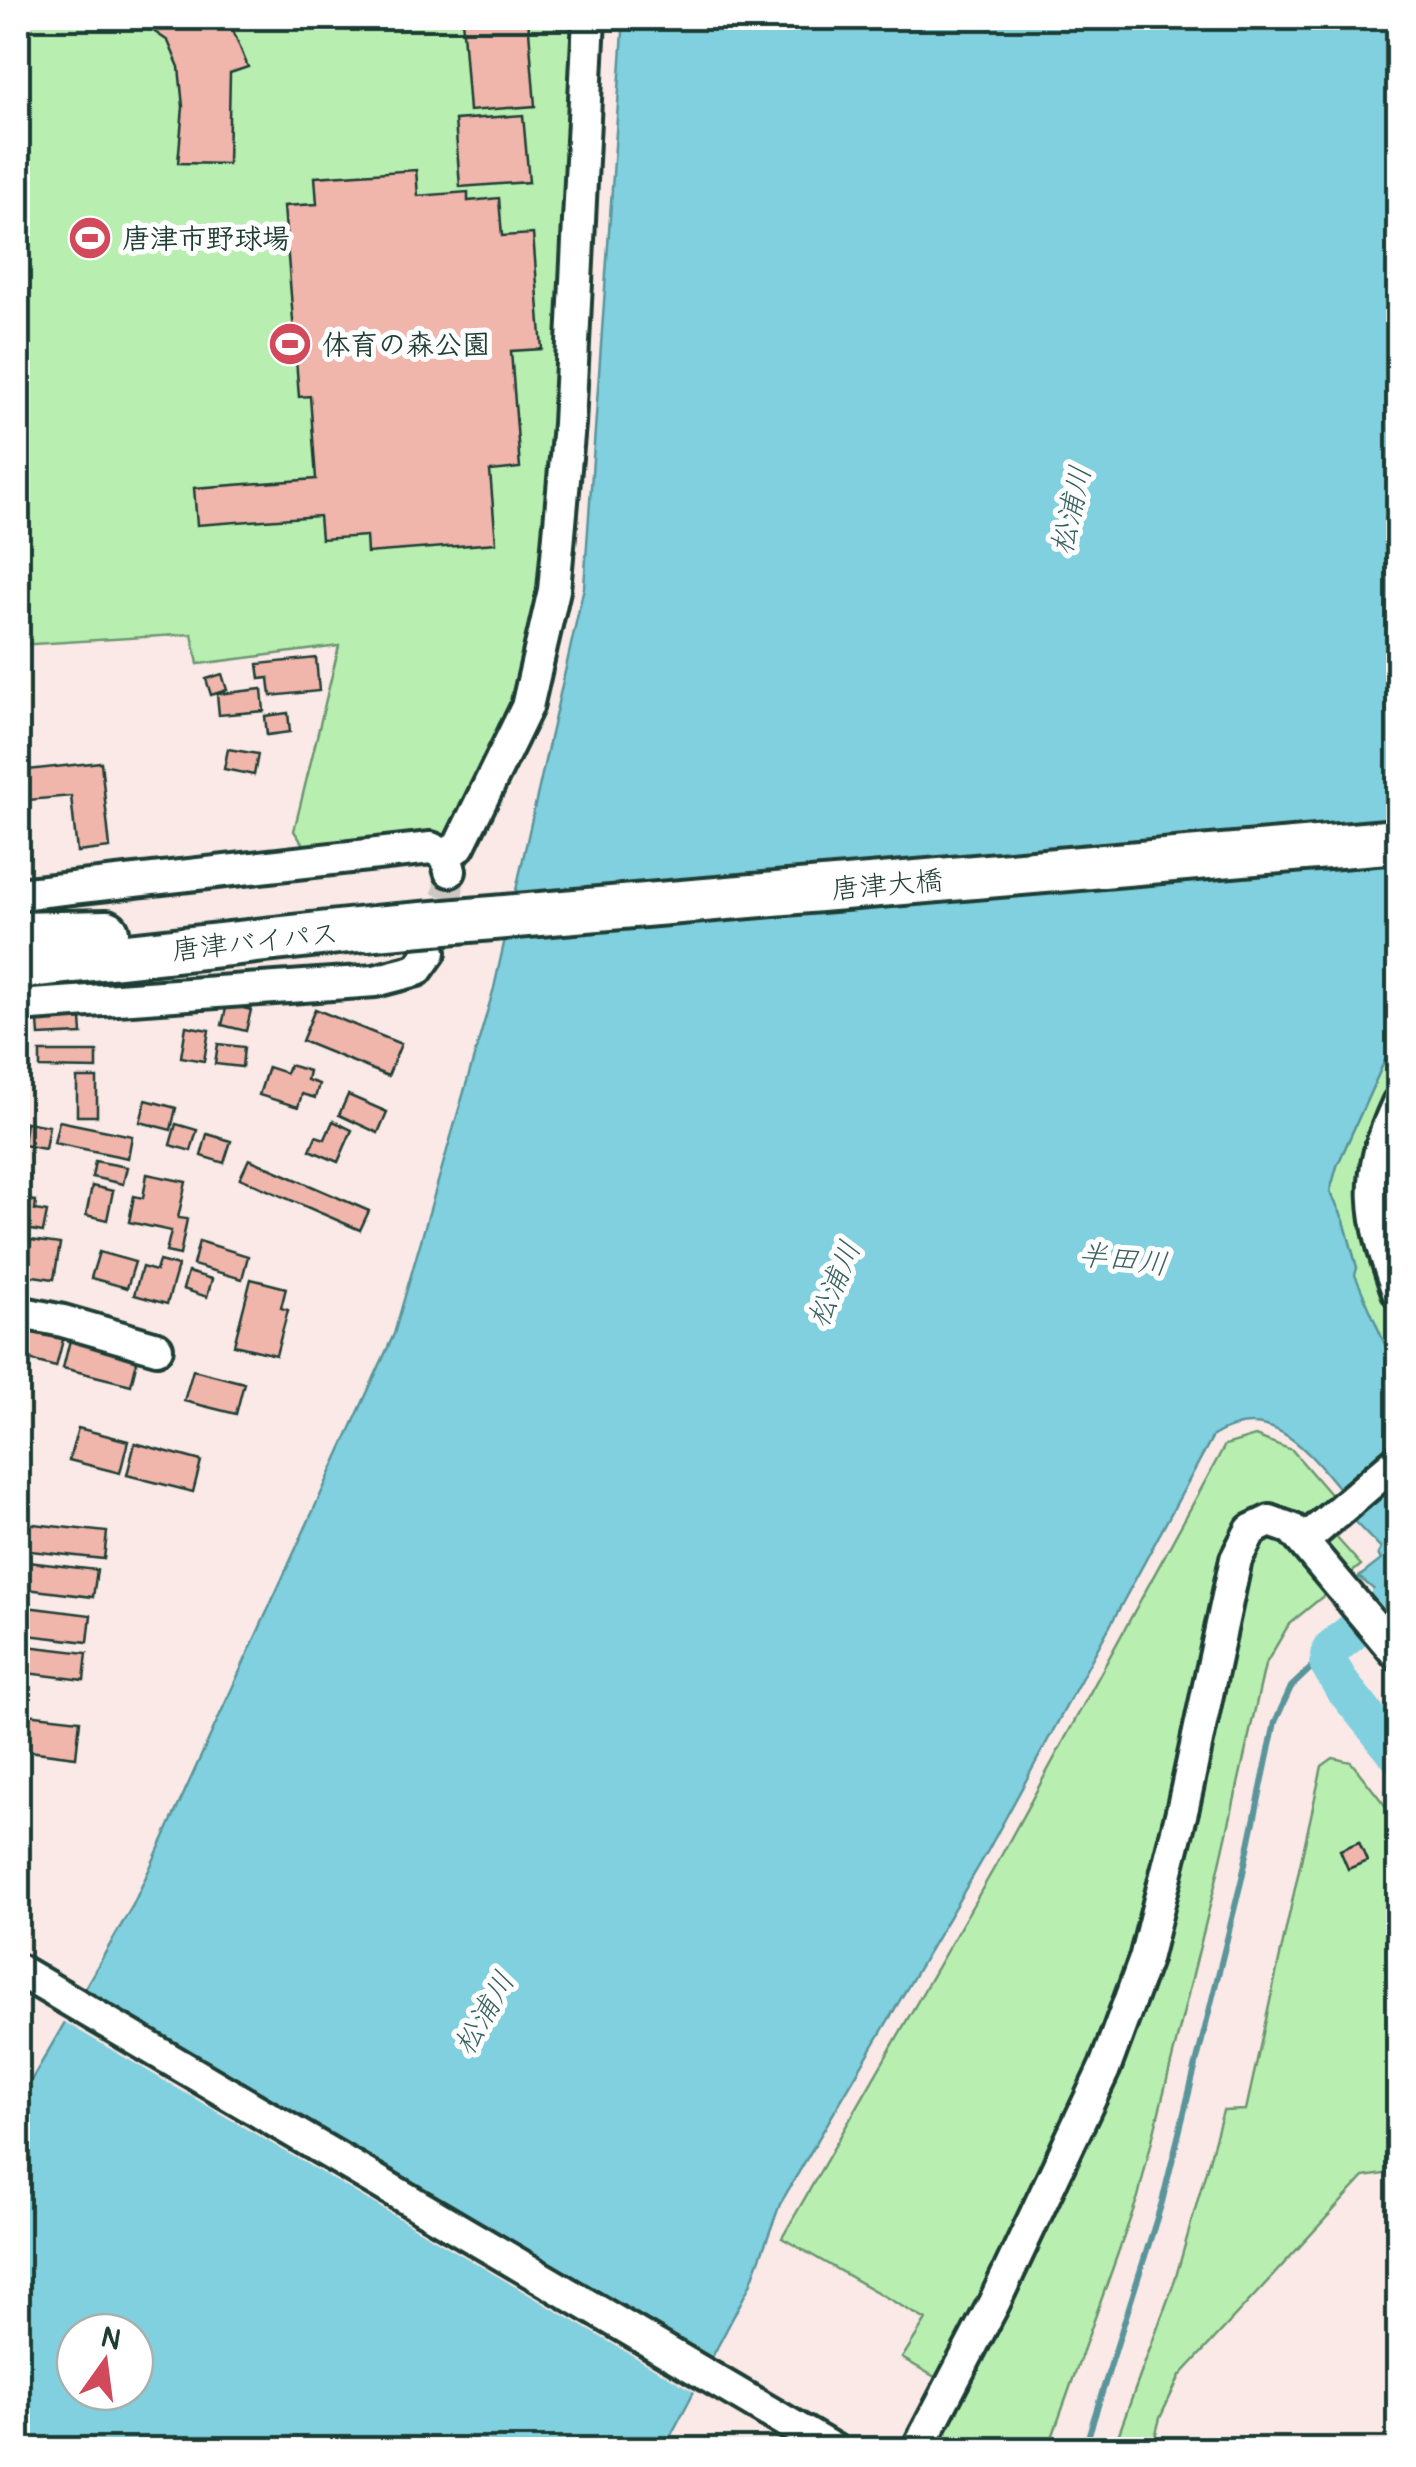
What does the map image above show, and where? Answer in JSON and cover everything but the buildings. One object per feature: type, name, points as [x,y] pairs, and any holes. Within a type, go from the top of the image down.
[{"type":"highway","name":"唐津大橋","points":[[375,928],[1398,841]]},
{"type":"highway","name":"唐津バイパス","points":[[18,934],[375,928]]},
{"type":"highway","name":"唐津バイパス","points":[[18,967],[375,928]]},
{"type":"street","points":[[18,894],[431,848],[448,863],[527,707],[554,590],[569,424],[589,18]]},
{"type":"street","points":[[18,1006],[374,981],[417,970],[430,952]]},
{"type":"street","points":[[1398,1103],[1376,1158],[1372,1188],[1378,1227],[1398,1292]]},
{"type":"street","points":[[18,1312],[157,1348]]},
{"type":"street","points":[[1305,1540],[1398,1460]]},
{"type":"street","points":[[917,2450],[994,2302],[1105,2068],[1145,1958],[1242,1542],[1250,1530],[1270,1521],[1282,1522],[1305,1540],[1396,1652]]},
{"type":"street","points":[[18,1970],[834,2450]]},
{"type":"green space","name":"体育の森公園","points":[[18,18],[583,18],[552,482],[535,603],[509,717],[444,838],[308,852],[294,831],[339,646],[198,664],[192,634],[18,645]]},
{"type":"green space","points":[[1398,1031],[1398,1085],[1380,1123],[1383,1268],[1398,1310],[1398,1375],[1354,1275],[1357,1268],[1344,1221],[1330,1191],[1337,1166]]},
{"type":"green space","points":[[1255,1436],[1292,1450],[1334,1499],[1318,1517],[1361,1565],[1289,1624],[1265,1665],[1138,2197],[1048,2449],[930,2449],[961,2392],[902,2358],[926,2320],[782,2238],[1001,1856],[1225,1445]]},
{"type":"green space","points":[[1333,1758],[1351,1762],[1398,1822],[1398,2172],[1364,2177],[1180,2376],[1160,2418],[1152,2449],[1113,2450],[1175,2280],[1223,2111],[1246,2110],[1322,1766]]},
{"type":"water","points":[[624,18],[1398,18],[1398,1031],[1337,1166],[1330,1191],[1344,1221],[1357,1268],[1355,1275],[1398,1375],[1398,1631],[1372,1597],[1377,1592],[1359,1577],[1381,1560],[1381,1549],[1353,1520],[1354,1506],[1310,1455],[1276,1429],[1257,1424],[1236,1426],[1213,1436],[986,1854],[780,2204],[750,2285],[670,2437],[654,2449],[18,2449],[18,2103],[133,1905],[394,1334],[494,988],[584,587]]},
{"type":"pier","points":[[77,1992],[713,2365],[698,2394],[61,2020]]},
{"type":"waterway","points":[[1398,1595],[1331,1649],[1329,1664],[1398,1755]]},
{"type":"waterway","points":[[1084,2450],[1162,2202],[1242,1878],[1275,1722],[1291,1687],[1331,1649]]},
{"type":"tunnel","points":[[433,941],[448,892],[450,871]]},
{"type":"place","name":"唐津市野球場","points":[[90,238]]},
{"type":"place","name":"体育の森公園","points":[[290,344]]},
{"type":"water label","name":"松浦川","points":[[1071,510]]},
{"type":"water label","name":"半田川","points":[[1123,1259]]},
{"type":"water label","name":"松浦川","points":[[834,1284]]},
{"type":"water label","name":"松浦川","points":[[484,2013]]}]
